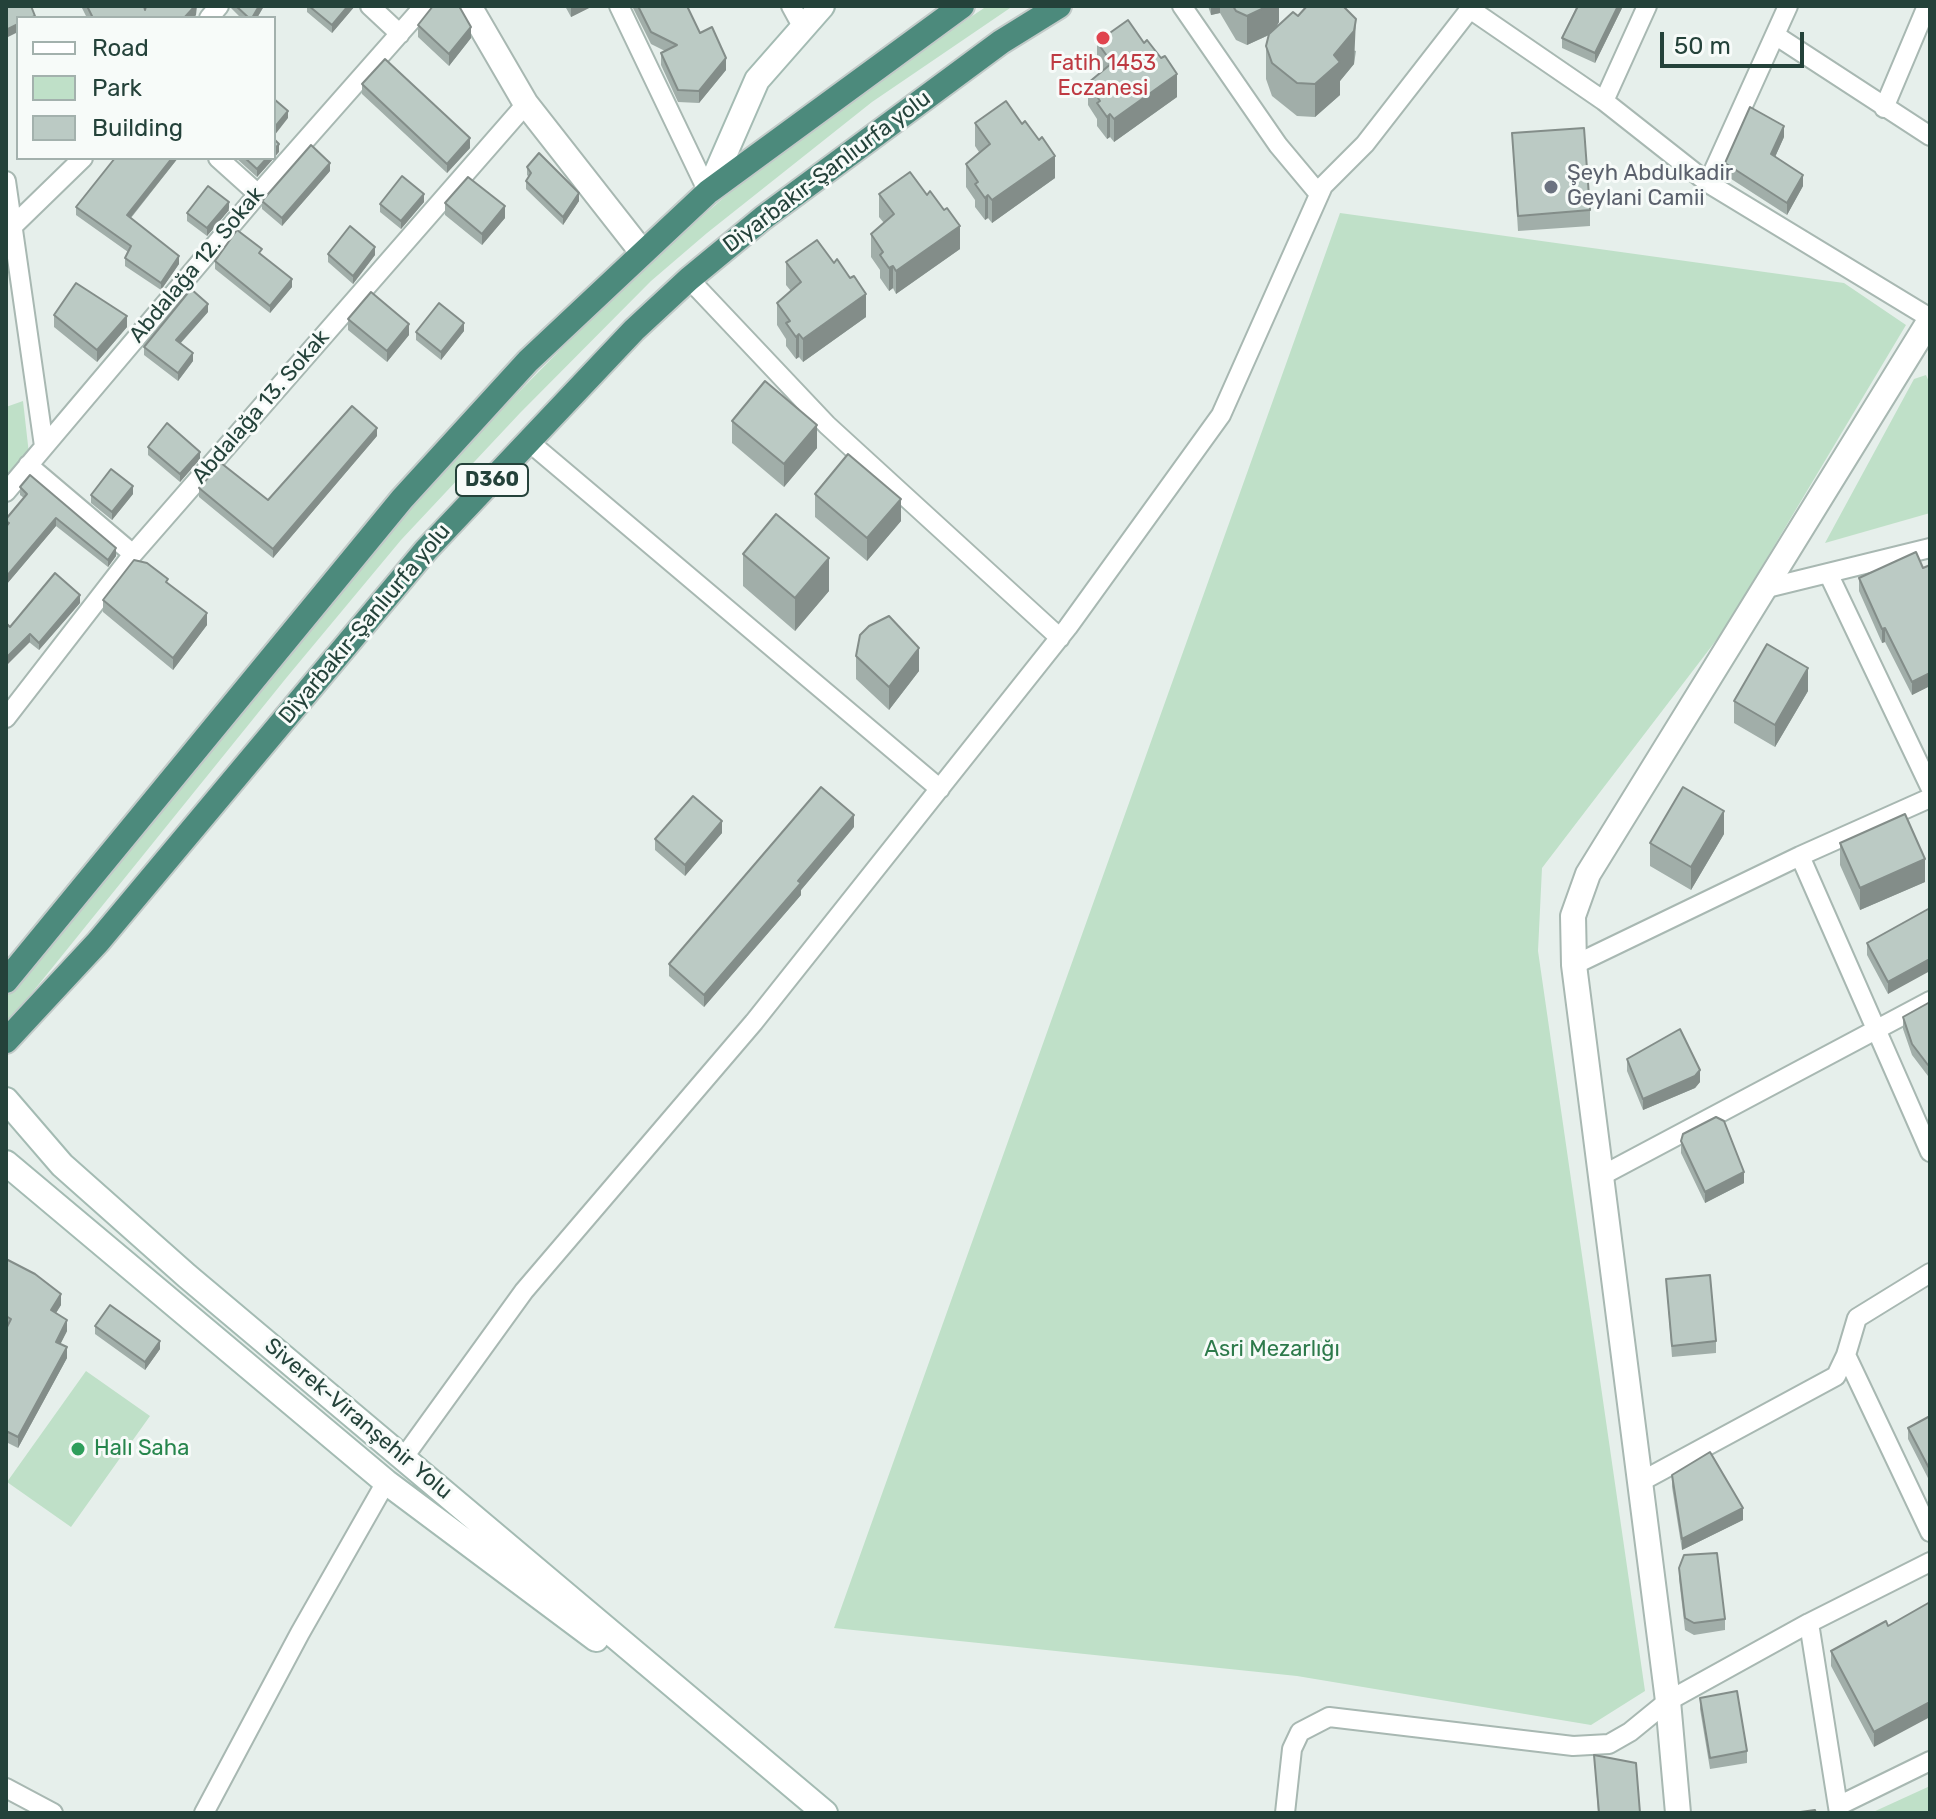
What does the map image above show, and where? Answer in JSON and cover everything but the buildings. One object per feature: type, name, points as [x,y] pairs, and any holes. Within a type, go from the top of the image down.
[{"type":"highway","name":"D360","points":[[6,981],[402,499],[528,361],[708,192],[962,6]]},
{"type":"highway","name":"Diyarbakır-Şanlıurfa yolu","points":[[6,1041],[98,942],[426,550],[634,330],[689,279],[763,218],[1001,42],[1059,6]]},
{"type":"main road","points":[[469,6],[526,104],[642,252]]},
{"type":"main road","points":[[708,192],[757,80],[822,6]]},
{"type":"main road","points":[[1678,1813],[1668,1701],[1574,965],[1573,916],[1588,874],[1930,319]]},
{"type":"main road","name":"Siverek-Viranşehir Yolu","points":[[6,1100],[62,1165],[187,1276],[825,1813]]},
{"type":"main road","name":"Siverek-Viranşehir Yolu","points":[[6,1163],[386,1482],[577,1625],[721,1727]]},
{"type":"street","points":[[370,6],[400,34]]},
{"type":"street","name":"Abdalağa 12. Sokak","points":[[6,492],[258,194],[424,6]]},
{"type":"street","points":[[619,6],[708,192]]},
{"type":"street","points":[[791,6],[803,28]]},
{"type":"street","points":[[1182,6],[1278,145],[1319,194]]},
{"type":"street","points":[[1604,101],[1647,6]]},
{"type":"street","points":[[1708,183],[1788,6]]},
{"type":"street","points":[[1884,108],[1927,6]]},
{"type":"street","points":[[404,1457],[524,1291],[754,1022],[1060,638],[1221,415],[1323,186],[1365,144],[1470,8],[1604,101],[1708,183],[1930,319]]},
{"type":"street","points":[[1775,35],[1930,136]]},
{"type":"street","name":"Abdalağa 13. Sokak","points":[[6,718],[133,554],[526,104]]},
{"type":"street","points":[[12,227],[81,160]]},
{"type":"street","points":[[220,160],[258,194]]},
{"type":"street","points":[[6,181],[44,446]]},
{"type":"street","points":[[689,279],[827,425],[1060,638]]},
{"type":"street","points":[[528,441],[940,789]]},
{"type":"street","points":[[28,465],[133,554]]},
{"type":"street","points":[[1767,588],[1930,548]]},
{"type":"street","points":[[1828,573],[1930,787]]},
{"type":"street","points":[[1574,965],[1800,856],[1930,798]]},
{"type":"street","points":[[1800,856],[1930,1152]]},
{"type":"street","points":[[1601,1176],[1930,1001]]},
{"type":"street","points":[[1640,1482],[1836,1376],[1857,1318],[1930,1273]]},
{"type":"street","points":[[1846,1355],[1930,1532]]},
{"type":"street","points":[[204,1813],[300,1633],[386,1482]]},
{"type":"street","points":[[1285,1813],[1292,1749],[1300,1732],[1329,1717],[1573,1746],[1609,1744],[1630,1732],[1668,1701],[1809,1623],[1930,1562]]},
{"type":"street","points":[[1809,1623],[1838,1810],[1930,1761]]},
{"type":"street","points":[[6,1788],[53,1813]]},
{"type":"green space","points":[[987,6],[1013,6],[872,102],[707,233],[651,281],[520,413],[401,540],[6,1025],[6,988],[348,579],[528,383],[622,289],[721,200],[785,148]]},
{"type":"green space","name":"Asri Mezarlığı","points":[[1340,213],[1844,283],[1906,325],[1724,630],[1542,868],[1538,951],[1645,1691],[1591,1725],[1297,1676],[834,1628]]},
{"type":"green space","points":[[1926,375],[1930,384],[1930,513],[1825,543],[1914,379]]},
{"type":"green space","points":[[23,401],[29,454],[6,480],[6,407]]},
{"type":"green space","name":"Halı Saha","points":[[86,1371],[150,1416],[71,1527],[7,1482]]},
{"type":"green space","points":[[1930,1786],[1930,1813],[1871,1813]]},
{"type":"place","name":"Fatih 1453 Eczanesi","points":[[1103,38]]},
{"type":"place","name":"Şeyh Abdulkadir Geylani Camii","points":[[1551,187]]},
{"type":"place","name":"Halı Saha","points":[[78,1449]]}]
